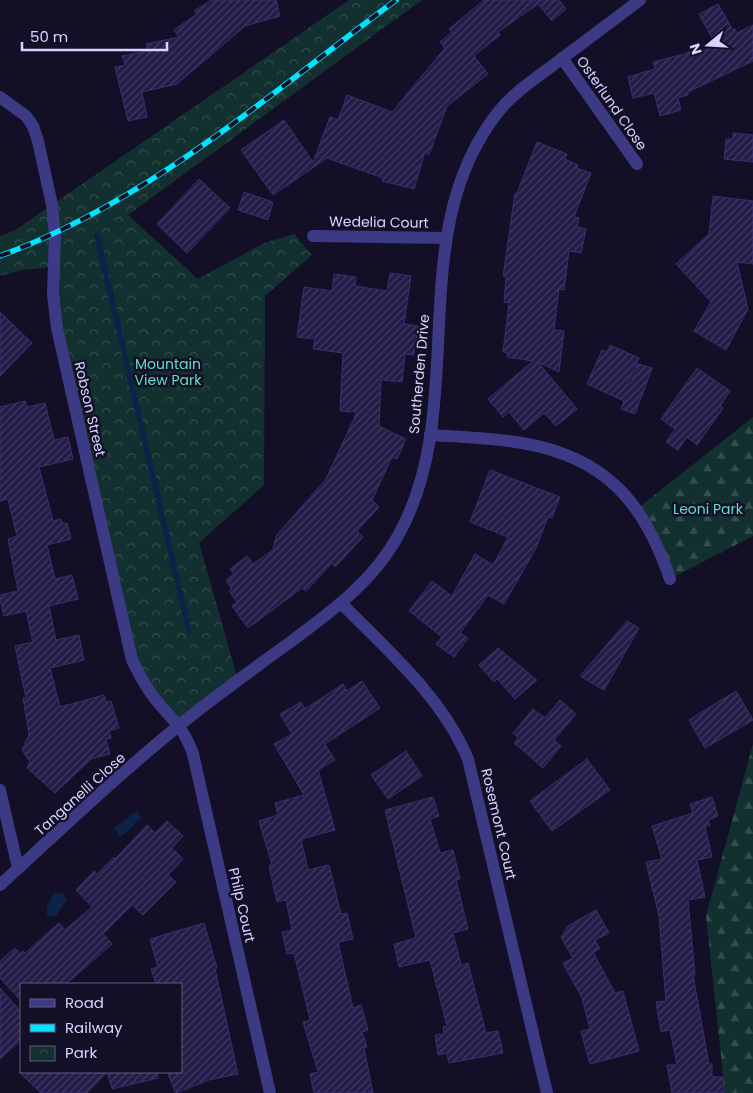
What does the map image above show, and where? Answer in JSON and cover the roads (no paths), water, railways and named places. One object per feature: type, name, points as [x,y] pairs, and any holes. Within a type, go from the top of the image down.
[{"type":"street","name":"Southerden Drive","points":[[180,725],[341,603],[368,578],[400,533],[419,482],[430,435],[445,238],[457,189],[467,160],[500,109],[520,90],[640,0]]},
{"type":"street","name":"Osterlund Close","points":[[562,58],[637,164]]},
{"type":"street","name":"Robson Street","points":[[0,97],[26,116],[33,126],[44,169],[55,235],[52,295],[57,328],[132,660],[143,683],[180,725]]},
{"type":"street","name":"Wedelia Court","points":[[313,236],[445,238]]},
{"type":"street","points":[[430,435],[522,443],[567,455],[596,469],[619,488],[642,515],[659,546],[670,579]]},
{"type":"street","name":"Rosemont Court","points":[[341,603],[435,701],[460,739],[468,759],[547,1093]]},
{"type":"street","name":"Tanganelli Close","points":[[0,885],[180,725]]},
{"type":"street","name":"Philp Court","points":[[180,725],[192,754],[270,1093]]},
{"type":"street","points":[[0,790],[18,868]]},
{"type":"water","points":[[137,811],[141,818],[120,837],[114,828]]},
{"type":"water","points":[[54,893],[64,894],[67,900],[55,917],[47,916],[47,906]]},
{"type":"waterway","points":[[97,236],[189,631]]},
{"type":"railway","points":[[0,256],[55,233],[107,206],[158,176],[255,108],[396,0]]},
{"type":"park label","name":"Mountain View Park","points":[[168,372]]},
{"type":"park label","name":"Leoni Park","points":[[708,509]]}]
